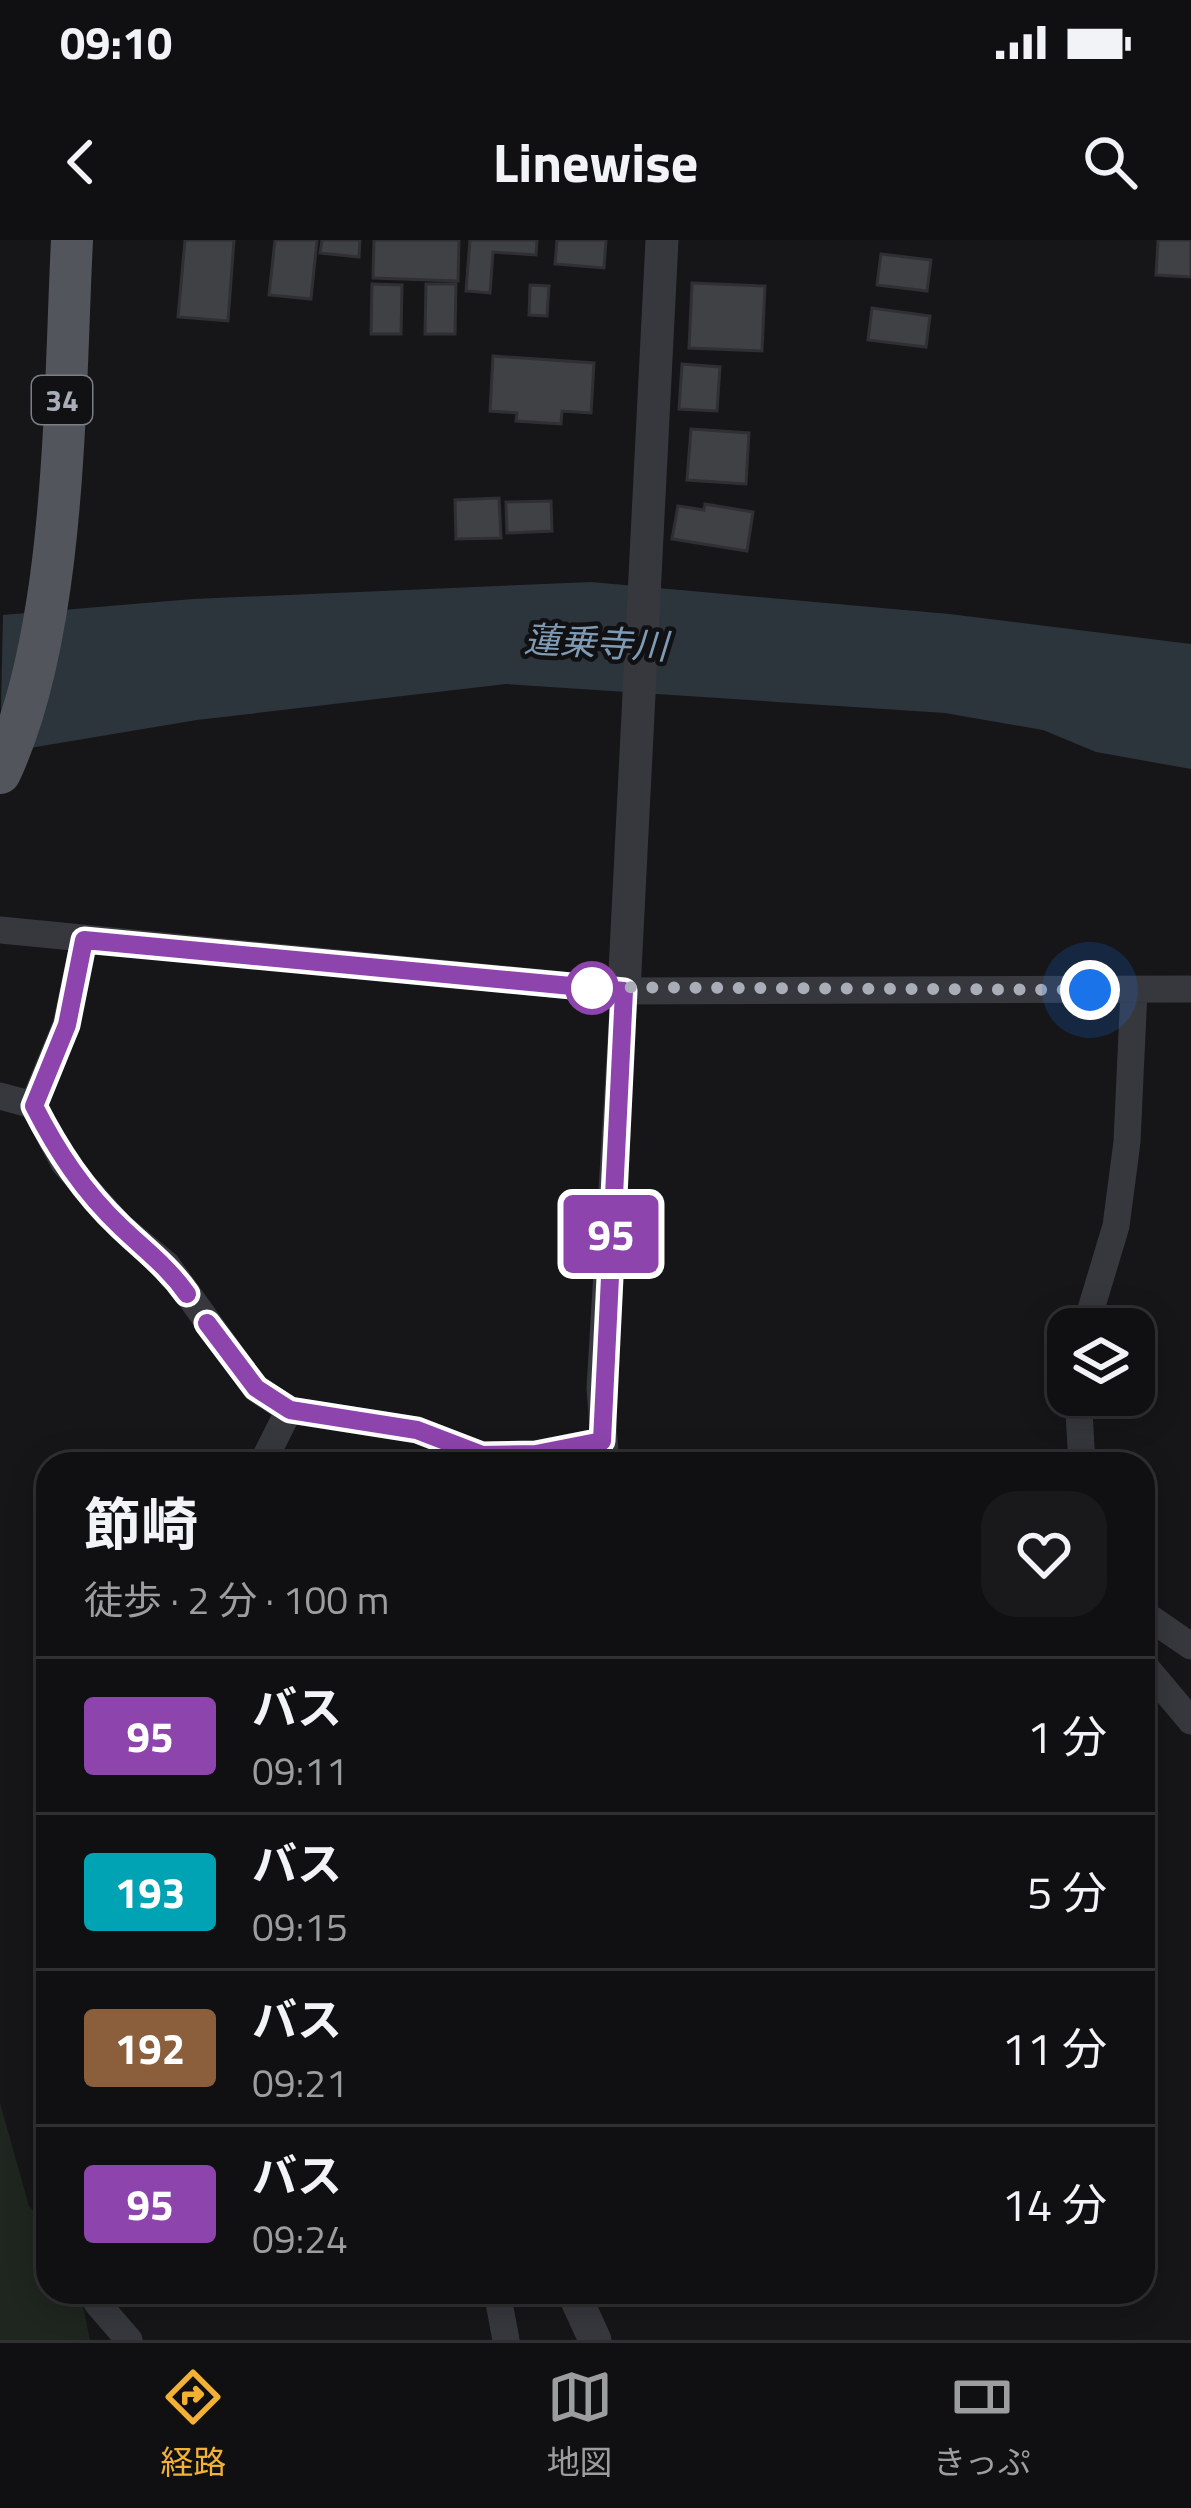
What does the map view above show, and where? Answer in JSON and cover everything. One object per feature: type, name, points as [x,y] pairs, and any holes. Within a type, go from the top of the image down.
[{"type":"main road","name":"34","points":[[0,772],[18,734],[40,651],[51,559],[72,240]]},
{"type":"street","points":[[604,1452],[662,240]]},
{"type":"street","points":[[0,931],[624,991],[1191,989]]},
{"type":"street","points":[[34,1106],[67,1025],[84,940]]},
{"type":"street","points":[[1091,1308],[1116,1226],[1127,1142],[1134,990]]},
{"type":"street","points":[[0,1096],[34,1106],[64,1163],[120,1226],[167,1265],[256,1388],[290,1410],[417,1430],[474,1452]]},
{"type":"street","points":[[268,1452],[290,1410]]},
{"type":"street","points":[[1079,1416],[1081,1452]]},
{"type":"street","points":[[1155,1621],[1191,1646]]},
{"type":"street","points":[[1155,1678],[1191,1721]]},
{"type":"street","points":[[99,2304],[130,2340]]},
{"type":"street","points":[[499,2304],[506,2340]]},
{"type":"street","points":[[578,2304],[595,2340]]},
{"type":"shaded area","points":[[0,2103],[29,2206],[36,2214],[36,2304],[82,2304],[90,2340],[0,2340]]},
{"type":"water","name":"蓮乗寺川","points":[[591,582],[949,614],[1191,644],[1191,769],[1096,752],[1043,730],[945,713],[506,684],[197,720],[0,753],[3,615],[193,599]]},
{"type":"building","points":[[185,240],[234,240],[228,321],[178,317]]},
{"type":"building","points":[[275,240],[317,240],[311,299],[269,295]]},
{"type":"building","points":[[322,240],[360,240],[359,257],[320,253]]},
{"type":"building","points":[[374,240],[459,240],[458,281],[373,278]]},
{"type":"building","points":[[470,240],[537,240],[536,255],[493,252],[490,293],[466,291]]},
{"type":"building","points":[[557,240],[606,240],[604,268],[555,264]]},
{"type":"building","points":[[1158,240],[1191,240],[1191,277],[1156,275]]},
{"type":"building","points":[[881,254],[931,260],[927,291],[877,285]]},
{"type":"building","points":[[692,283],[765,286],[762,351],[689,348]]},
{"type":"building","points":[[372,284],[402,285],[401,334],[371,334]]},
{"type":"building","points":[[426,284],[456,284],[455,334],[425,334]]},
{"type":"building","points":[[530,285],[549,286],[547,316],[529,315]]},
{"type":"building","points":[[872,308],[930,316],[926,347],[868,340]]},
{"type":"building","points":[[493,356],[594,363],[591,413],[562,411],[561,424],[516,421],[517,413],[490,411]]},
{"type":"building","points":[[682,364],[720,367],[717,411],[679,409]]},
{"type":"building","points":[[691,429],[749,433],[746,484],[687,480]]},
{"type":"building","points":[[499,498],[501,538],[456,539],[455,500]]},
{"type":"building","points":[[551,501],[552,531],[507,533],[506,502]]},
{"type":"building","points":[[705,504],[753,512],[747,551],[672,539],[678,506],[704,510]]},
{"type":"bus line","name":"95","points":[[187,1294],[167,1265],[120,1226],[64,1163],[34,1106],[67,1025],[84,940],[624,991],[600,1388],[602,1441],[546,1452]]},
{"type":"bus line","name":"95","points":[[207,1323],[256,1388],[290,1410],[417,1430],[474,1452]]},
{"type":"route","points":[[592,988],[579,987],[624,991],[1090,990]]}]
